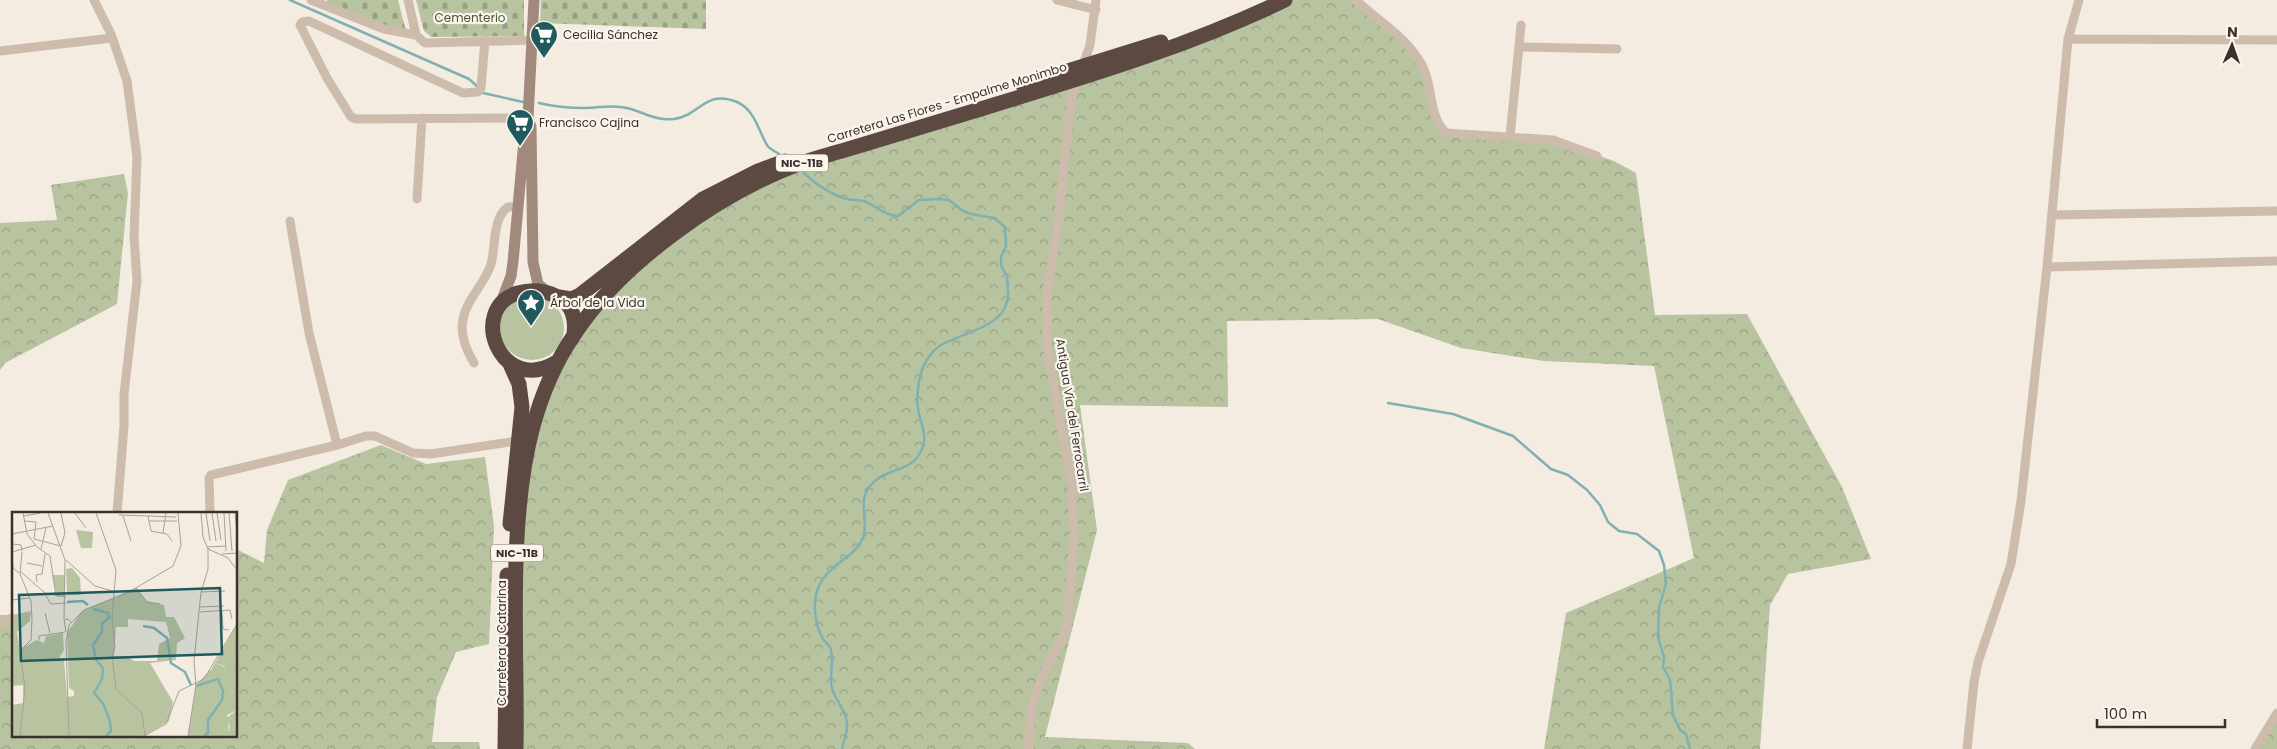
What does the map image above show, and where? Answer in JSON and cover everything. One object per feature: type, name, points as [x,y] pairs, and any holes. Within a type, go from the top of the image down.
[{"type":"highway","name":"Carretera Las Flores - Empalme Monimbo","points":[[574,334],[603,297],[637,264],[703,214],[734,195],[795,166],[1080,72],[1187,34],[1265,0]]},
{"type":"highway","name":"Carretera Las Flores - Empalme Monimbo","points":[[553,295],[571,299],[580,295],[703,199],[758,171],[790,159],[1080,72],[1179,46],[1285,0]]},
{"type":"highway","name":"NIC-11B","points":[[510,364],[498,349],[494,332],[494,318],[500,305],[511,295],[520,292],[534,290],[553,295]]},
{"type":"highway","points":[[553,295],[574,314],[574,334]]},
{"type":"highway","name":"NIC-11B","points":[[557,362],[574,334]]},
{"type":"highway","points":[[510,364],[530,371],[542,369],[557,362]]},
{"type":"highway","name":"Carretera a Catarina","points":[[516,749],[517,544],[524,476],[532,431],[545,389],[557,362]]},
{"type":"highway","name":"Carretera a Catarina","points":[[505,749],[506,605],[511,498],[522,401],[519,384],[510,364]]},
{"type":"street","points":[[94,0],[112,38],[127,81],[137,157],[134,236],[136,281],[124,394],[124,426],[117,512]]},
{"type":"street","points":[[311,0],[384,30],[416,35],[425,43],[533,40]]},
{"type":"street","points":[[408,0],[416,35]]},
{"type":"street","points":[[500,305],[510,276],[524,130],[528,118],[534,0]]},
{"type":"street","points":[[1057,0],[1096,10]]},
{"type":"street","name":"Antigua Vía del Ferrocarril","points":[[1029,749],[1031,707],[1046,668],[1067,629],[1073,548],[1072,486],[1047,347],[1047,293],[1058,224],[1071,99],[1090,46],[1096,0]]},
{"type":"street","points":[[1356,0],[1406,40],[1423,67],[1438,125],[1446,133],[1553,140],[1598,156]]},
{"type":"street","points":[[1967,749],[1978,662],[2011,564],[2021,501],[2047,267],[2068,40],[2079,0]]},
{"type":"street","points":[[485,40],[482,88],[478,92],[463,93],[309,21],[302,22],[300,29],[307,36],[327,78],[351,116],[362,119],[528,118]]},
{"type":"street","points":[[1510,136],[1521,25]]},
{"type":"street","points":[[0,51],[112,38]]},
{"type":"street","points":[[2068,40],[2277,40]]},
{"type":"street","points":[[1519,47],[1617,49]]},
{"type":"street","points":[[417,199],[422,118]]},
{"type":"street","points":[[528,118],[532,131],[534,268],[538,284],[553,295]]},
{"type":"street","points":[[474,363],[464,342],[463,319],[469,304],[490,267],[498,219],[508,207],[518,207]]},
{"type":"street","points":[[2052,215],[2277,211]]},
{"type":"street","points":[[290,221],[309,333],[337,445]]},
{"type":"street","points":[[2047,267],[2277,261]]},
{"type":"street","points":[[210,512],[209,478],[211,475],[337,445],[366,436],[375,436],[413,453],[431,454],[517,441]]},
{"type":"street","points":[[0,623],[12,618]]},
{"type":"street","points":[[2255,749],[2277,713]]},
{"type":"green space","points":[[327,0],[398,0],[406,31],[328,8]]},
{"type":"green space","name":"Cementerio","points":[[416,0],[524,0],[524,36],[431,37],[424,31]]},
{"type":"green space","points":[[541,0],[706,0],[706,29],[540,23]]},
{"type":"green space","points":[[1285,0],[1356,0],[1406,41],[1423,67],[1446,133],[1553,140],[1614,161],[1636,173],[1655,315],[1747,314],[1842,487],[1871,559],[1788,574],[1770,605],[1760,749],[1544,749],[1566,613],[1694,558],[1654,366],[1544,361],[1461,348],[1378,319],[1227,321],[1228,407],[1080,405],[1097,530],[1045,737],[1188,743],[1195,749],[515,749],[527,453],[574,334],[665,241],[795,165],[1129,63]]},
{"type":"green space","points":[[124,174],[128,193],[117,304],[5,363],[0,370],[0,223],[57,220],[51,185]]},
{"type":"green space","points":[[532,296],[544,298],[555,305],[562,316],[564,328],[562,340],[555,351],[544,358],[532,360],[520,358],[509,351],[502,340],[500,328],[502,316],[509,305],[520,298]]},
{"type":"green space","points":[[381,445],[426,464],[485,457],[494,526],[489,644],[456,652],[437,697],[432,742],[479,742],[480,749],[0,749],[0,615],[12,615],[12,736],[238,736],[238,550],[264,563],[267,530],[288,480]]},
{"type":"green space","points":[[2277,713],[2277,749],[2255,749]]},
{"type":"waterway","points":[[290,0],[469,79],[478,87]]},
{"type":"waterway","points":[[483,93],[523,102]]},
{"type":"waterway","points":[[539,103],[573,108],[621,107],[655,117],[674,119],[683,117],[710,101],[726,99],[737,102],[748,110],[768,146],[779,154]]},
{"type":"waterway","points":[[801,170],[817,184],[840,197],[864,201],[893,215],[898,216],[919,200],[949,200],[963,211],[994,218],[1005,227],[1006,246],[1001,257],[1001,266],[1007,277],[1007,303],[995,320],[975,331],[939,346],[932,352],[922,369],[919,383],[918,409],[924,437],[921,451],[912,463],[881,477],[869,488],[864,502],[865,531],[863,538],[853,552],[825,576],[816,595],[815,612],[817,624],[823,639],[831,649],[832,689],[847,722],[842,749]]},
{"type":"waterway","points":[[1388,403],[1453,414],[1513,436],[1551,469],[1568,475],[1587,490],[1600,505],[1608,522],[1619,531],[1637,534],[1659,551],[1664,565],[1666,584],[1659,608],[1658,638],[1664,656],[1663,667],[1670,680],[1673,715],[1680,730],[1686,734],[1690,749]]},
{"type":"place","name":"Cecilia Sánchez","points":[[544,59]]},
{"type":"place","name":"Francisco Cajina","points":[[520,147]]},
{"type":"place","name":"Árbol de la Vida","points":[[531,327]]}]
